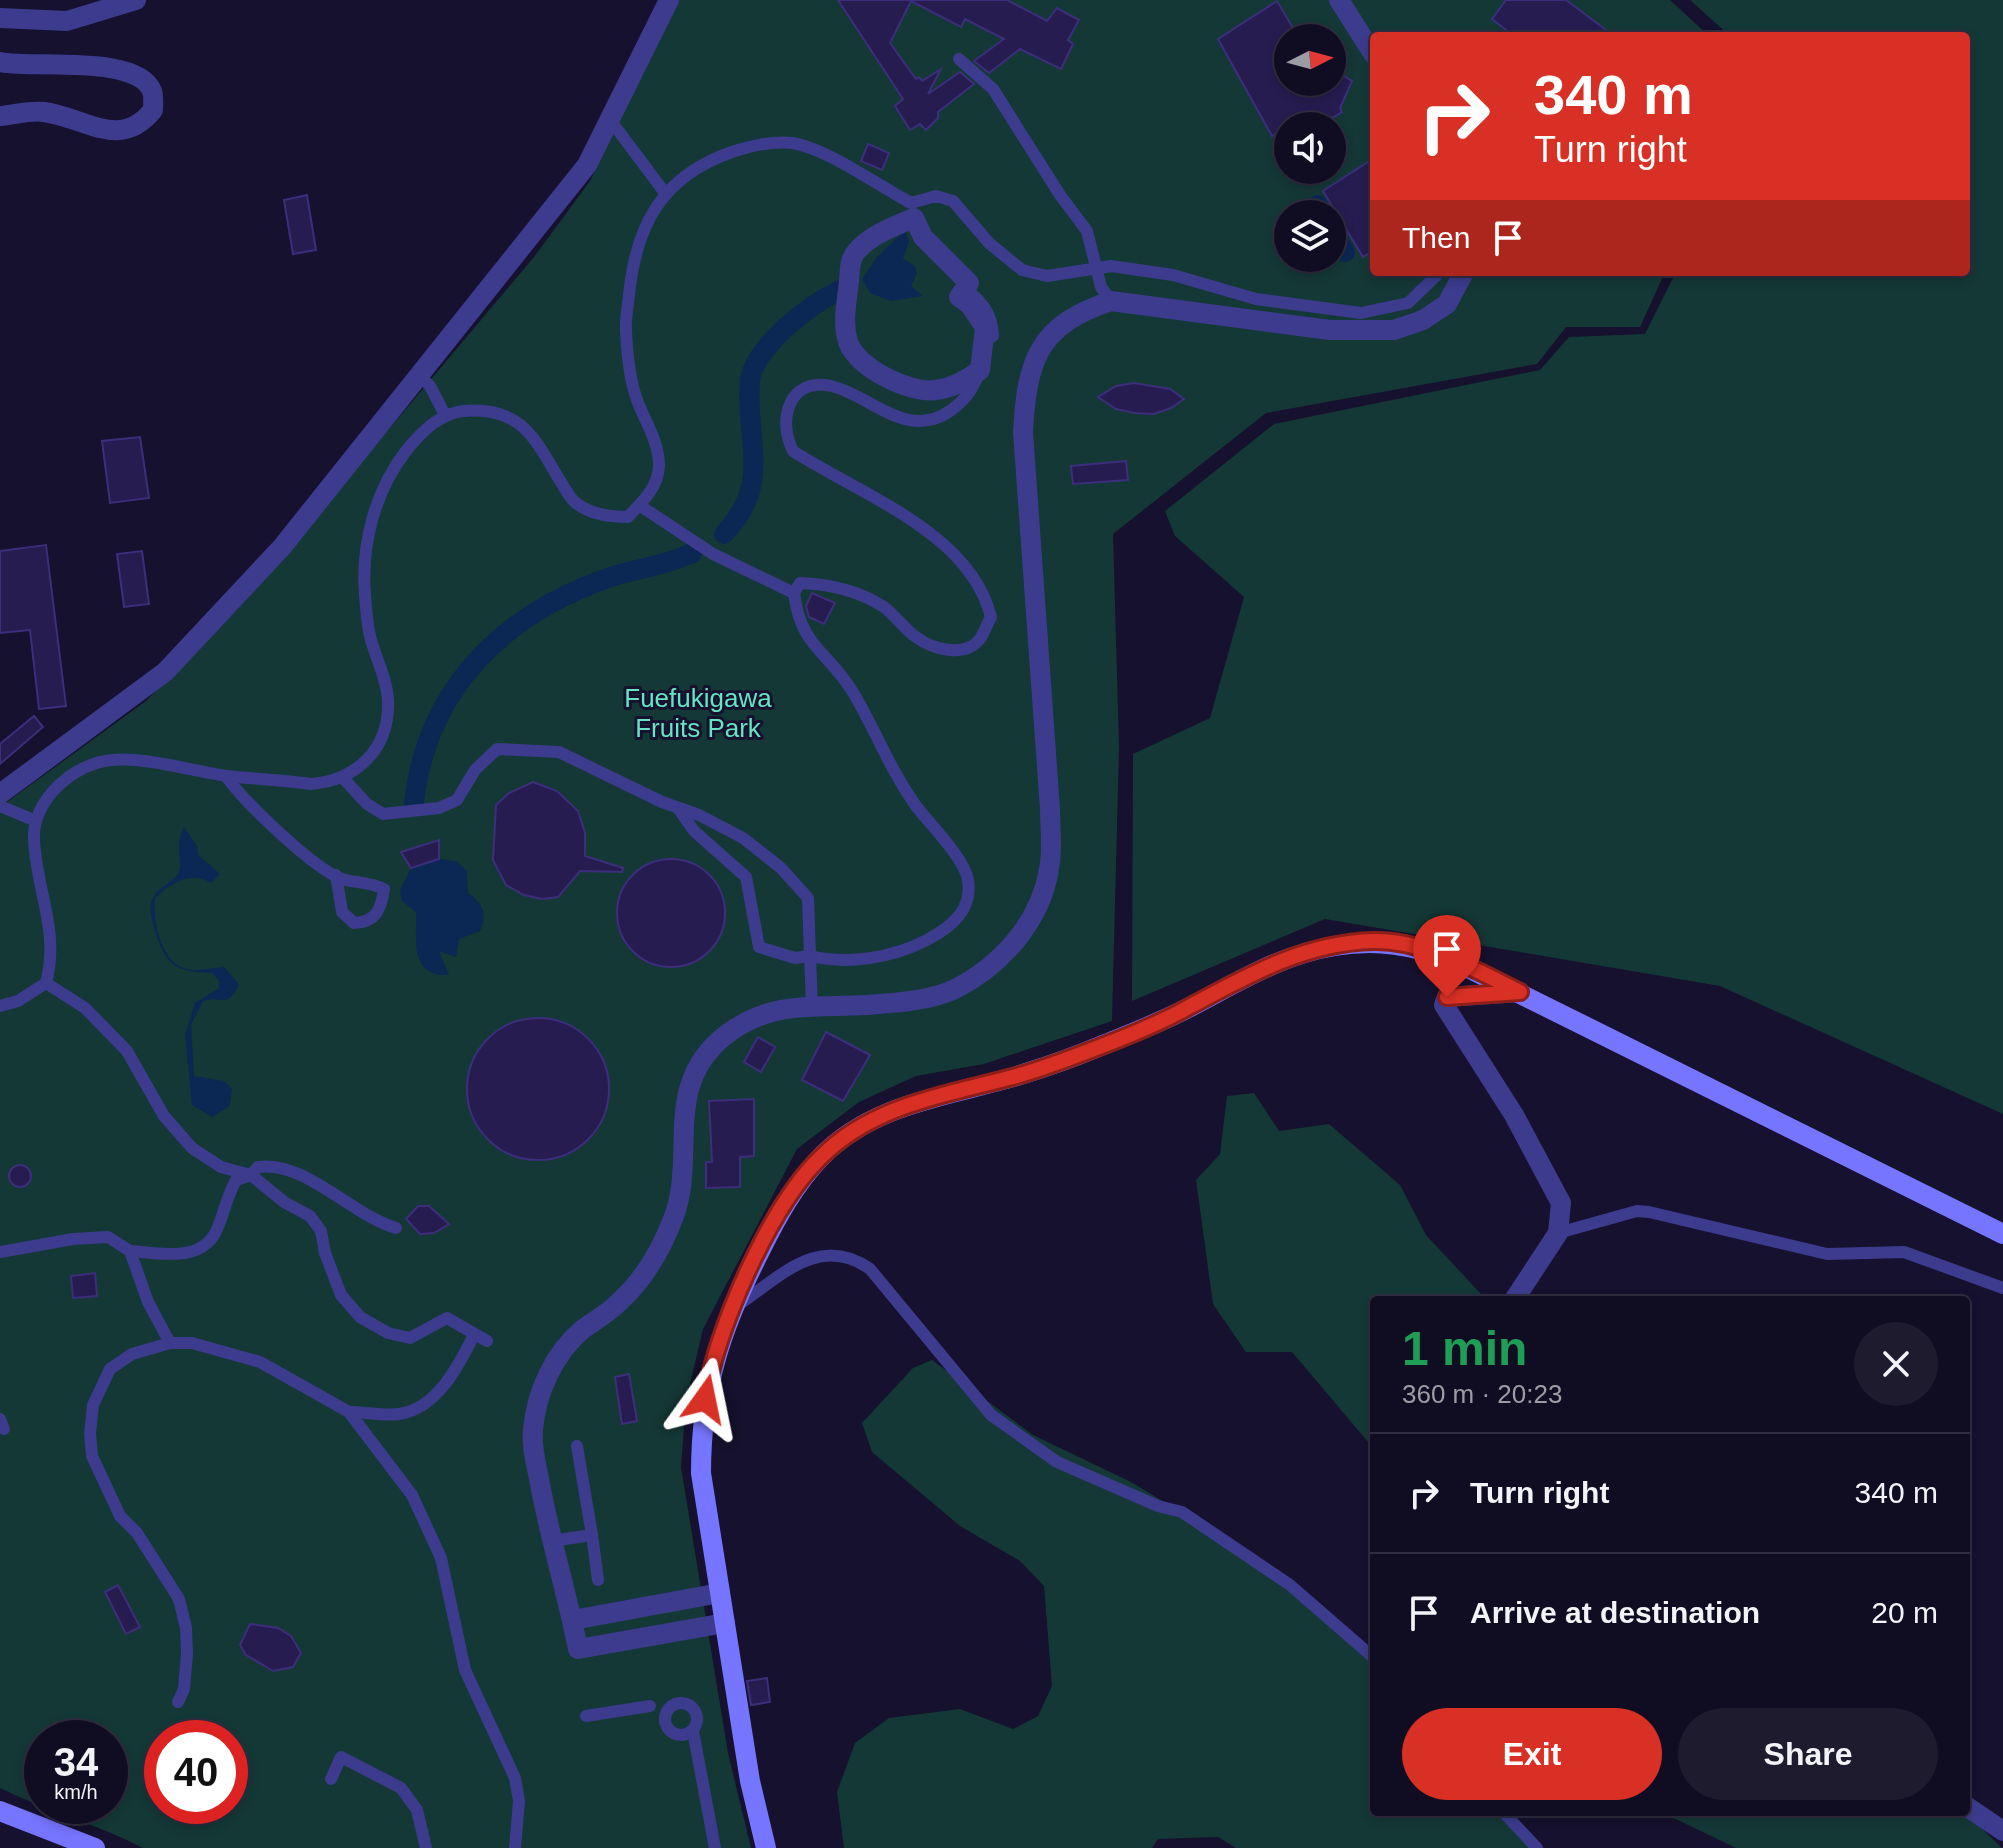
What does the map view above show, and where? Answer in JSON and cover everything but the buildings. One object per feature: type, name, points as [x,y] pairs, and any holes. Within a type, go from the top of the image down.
[{"type":"street","points":[[0,18],[67,21],[136,0]]},
{"type":"street","points":[[0,794],[165,672],[282,547],[578,177],[611,121],[669,0]]},
{"type":"street","points":[[1339,0],[1370,49]]},
{"type":"street","points":[[0,62],[116,69],[142,77],[152,91],[153,110],[140,126],[117,133],[41,111],[0,116]]},
{"type":"street","points":[[908,212],[923,237],[969,283],[959,297],[985,327],[977,378],[932,391],[906,385],[875,370],[856,356],[848,343],[846,297],[850,264],[856,251],[908,212]]},
{"type":"street","points":[[725,1623],[578,1649],[551,1541],[532,1432],[541,1392],[561,1353],[581,1331],[618,1304],[648,1269],[667,1232],[682,1187],[682,1116],[693,1078],[707,1054],[726,1035],[753,1018],[793,1005],[904,1001],[953,990],[989,969],[1013,945],[1035,910],[1049,870],[1050,809],[1023,432],[1025,385],[1043,341],[1079,311],[1111,301],[1330,330],[1394,330],[1423,320],[1447,304],[1462,276]]},
{"type":"street","points":[[766,1848],[750,1781],[701,1473],[701,1424],[709,1375],[730,1310],[776,1219],[800,1182],[821,1156],[860,1127],[896,1108],[1018,1076],[1099,1047],[1184,1010],[1285,958],[1333,946],[1375,941],[1418,947],[1520,992],[2003,1234]]},
{"type":"street","points":[[1517,1296],[1558,1233],[1561,1203],[1514,1115],[1444,1005],[1447,997],[1520,992]]},
{"type":"street","points":[[573,1620],[720,1593]]},
{"type":"street","points":[[1970,1809],[2003,1831]]},
{"type":"street","points":[[0,1811],[95,1848]]},
{"type":"lane","points":[[959,59],[993,89],[1060,195],[1087,231],[1101,287],[1111,301]]},
{"type":"lane","points":[[611,121],[665,193]]},
{"type":"lane","points":[[0,1006],[18,1001],[46,983],[52,963],[52,934],[37,874],[36,821],[50,794],[78,771],[104,762],[184,768],[226,776],[311,784],[343,778],[355,772],[371,756],[383,732],[388,701],[370,636],[364,592],[374,511],[396,464],[411,444],[445,415],[484,411],[504,415],[525,427],[545,449],[574,502],[592,512],[628,517],[639,505],[654,487],[658,458],[630,376],[625,326],[631,267],[640,237],[665,193],[705,161],[758,145],[794,143],[908,212],[936,196],[953,201],[989,243],[1022,270],[1047,276],[1098,266],[1173,275],[1256,299],[1361,313],[1408,303],[1436,276]]},
{"type":"lane","points":[[418,374],[430,386],[445,415]]},
{"type":"lane","points":[[678,808],[694,831],[746,877],[759,947],[795,958],[810,956],[830,961],[857,960],[920,944],[956,921],[968,903],[969,878],[896,778],[838,669],[813,646],[799,625],[794,593],[800,583],[819,584],[859,594],[881,606],[913,636],[930,646],[962,649],[978,641],[991,617],[985,594],[959,562],[903,513],[793,451],[783,433],[784,420],[796,395],[819,384],[835,387],[901,419],[927,421],[953,408],[977,378]]},
{"type":"lane","points":[[639,505],[713,554],[794,593]]},
{"type":"lane","points":[[343,778],[367,804],[383,814],[439,808],[457,800],[475,770],[497,749],[559,752],[743,838],[781,868],[808,898],[812,1005]]},
{"type":"lane","points":[[226,776],[254,812],[336,875],[384,889],[376,915],[368,922],[354,923],[342,912],[336,875]]},
{"type":"lane","points":[[0,806],[36,821]]},
{"type":"lane","points":[[46,983],[85,1008],[127,1051],[164,1116],[192,1148],[221,1167],[251,1175],[275,1196],[310,1216],[321,1231],[341,1295],[360,1317],[388,1333],[410,1338],[447,1318],[487,1341]]},
{"type":"lane","points":[[0,1252],[73,1239],[108,1237],[130,1251],[177,1257],[199,1249],[218,1230],[226,1197],[236,1180],[251,1175],[258,1167],[274,1164],[295,1170],[322,1190],[396,1228]]},
{"type":"lane","points":[[1558,1233],[1637,1211],[1649,1212],[1814,1252],[1904,1252],[2003,1288]]},
{"type":"lane","points":[[130,1251],[148,1302],[170,1343]]},
{"type":"lane","points":[[730,1310],[814,1255],[835,1253],[859,1261],[870,1269],[991,1415],[1057,1462],[1158,1506],[1182,1512],[1290,1585],[1370,1655]]},
{"type":"lane","points":[[349,1412],[403,1414],[422,1404],[456,1371],[474,1335]]},
{"type":"lane","points":[[178,1702],[184,1689],[187,1654],[186,1628],[179,1599],[137,1533],[120,1516],[92,1456],[90,1434],[93,1405],[110,1369],[132,1354],[170,1343],[192,1343],[260,1362],[349,1412],[412,1495],[441,1558],[465,1670],[515,1778],[519,1801],[515,1848]]},
{"type":"lane","points":[[577,1446],[598,1580]]},
{"type":"lane","points":[[551,1541],[592,1535]]},
{"type":"lane","points":[[586,1716],[650,1706]]},
{"type":"lane","points":[[693,1731],[715,1848]]},
{"type":"lane","points":[[331,1779],[341,1757],[401,1788],[417,1810],[426,1848]]},
{"type":"lane","points":[[1507,1816],[1537,1848]]},
{"type":"green space","name":"Fuefukigawa Fruits Park","points":[[676,0],[1670,0],[1705,32],[1370,32],[1370,276],[1663,276],[1640,327],[1566,327],[1537,364],[1266,413],[1113,534],[1119,747],[1112,1021],[984,1064],[916,1076],[859,1102],[797,1149],[703,1329],[686,1401],[681,1467],[728,1753],[751,1848],[143,1848],[87,1824],[128,1824],[128,1720],[24,1720],[24,1799],[0,1788],[0,807],[146,701],[233,614],[534,257],[590,181]]},
{"type":"green space","points":[[1690,0],[2003,0],[2003,1114],[1720,986],[1325,919],[1132,1001],[1133,754],[1210,718],[1244,597],[1175,536],[1165,511],[1274,424],[1540,370],[1569,337],[1645,334],[1674,276],[1970,276],[1970,32],[1726,32]]},
{"type":"green space","points":[[1254,1093],[1279,1131],[1329,1124],[1400,1185],[1426,1235],[1481,1294],[1370,1296],[1370,1444],[1292,1352],[1246,1352],[1213,1304],[1196,1180],[1220,1154],[1227,1096]]},
{"type":"green space","points":[[932,1360],[1033,1435],[1131,1482],[1189,1517],[1370,1652],[1370,1816],[1514,1816],[1543,1848],[1236,1848],[1218,1837],[1158,1839],[1152,1848],[844,1848],[837,1792],[855,1743],[889,1718],[960,1709],[1013,1729],[1038,1716],[1052,1686],[1044,1586],[1020,1561],[960,1526],[872,1452],[862,1423],[913,1368]]},
{"type":"green space","points":[[1669,1816],[1964,1816],[1975,1822],[2002,1848],[1736,1848]]},
{"type":"water","points":[[905,230],[909,241],[903,258],[915,266],[917,273],[911,286],[923,296],[891,301],[870,293],[862,279],[877,257]]},
{"type":"water","points":[[184,827],[197,846],[198,855],[220,874],[211,883],[196,878],[182,880],[155,898],[155,918],[160,939],[177,965],[195,970],[224,967],[239,984],[227,999],[203,1001],[191,1025],[194,1076],[224,1081],[232,1088],[230,1106],[212,1117],[192,1105],[185,1035],[195,1003],[219,988],[219,981],[212,973],[189,971],[174,965],[168,959],[159,943],[151,911],[154,895],[179,873],[179,843]]},
{"type":"water","points":[[439,859],[456,861],[467,871],[468,893],[484,914],[480,931],[459,939],[456,957],[439,951],[449,975],[436,974],[421,963],[416,945],[416,912],[402,901],[400,890],[411,868]]},
{"type":"waterway","points":[[724,534],[739,515],[752,479],[754,461],[749,404],[753,369],[786,327],[816,304],[843,289]]},
{"type":"waterway","points":[[414,802],[422,761],[435,725],[453,692],[476,662],[503,636],[568,595],[616,575],[692,553]]},
{"type":"route","points":[[705,1399],[709,1375],[730,1310],[776,1219],[821,1156],[860,1127],[896,1108],[1018,1076],[1099,1047],[1184,1010],[1252,972],[1285,958],[1333,946],[1375,941],[1418,947],[1520,992],[1447,997]]}]
